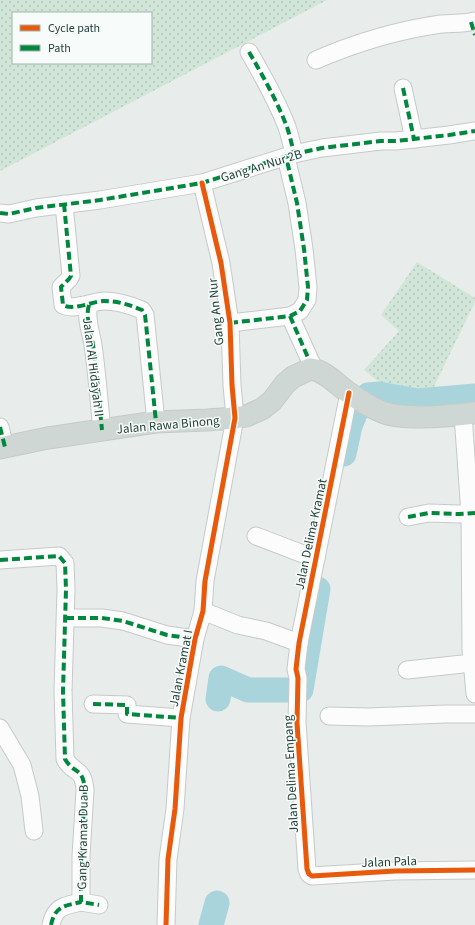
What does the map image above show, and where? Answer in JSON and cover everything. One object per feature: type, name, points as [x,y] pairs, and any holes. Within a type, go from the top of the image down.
[{"type":"main road","name":"Jalan Rawa Binong","points":[[2,448],[48,438],[156,422],[207,420],[246,416],[262,409],[272,401],[285,384],[293,377],[310,369],[314,369]]},
{"type":"main road","points":[[314,369],[323,373],[358,398],[380,411],[395,415],[416,416],[469,414]]},
{"type":"street","points":[[316,60],[389,35],[441,24],[474,26]]},
{"type":"street","points":[[230,323],[290,316],[300,310],[307,300],[308,287],[287,127],[270,90],[249,52]]},
{"type":"street","points":[[403,88],[414,139]]},
{"type":"street","name":"Gang An Nur 2B","points":[[0,213],[10,214],[36,208],[202,183],[290,156],[322,148],[381,141],[449,136],[475,131]]},
{"type":"street","name":"Gang An Nur","points":[[202,183],[221,263],[230,323],[232,385],[235,418]]},
{"type":"street","points":[[64,204],[71,276],[69,280],[61,287],[64,305],[67,307],[89,305],[103,301],[121,303],[142,310],[145,315],[156,422]]},
{"type":"street","name":"Jalan Al Hidayah II","points":[[89,305],[87,311],[93,345],[102,430]]},
{"type":"street","points":[[290,316],[314,369]]},
{"type":"street","name":"Jalan Delima Kramat","points":[[298,686],[296,663],[298,643],[316,559],[358,398]]},
{"type":"street","points":[[469,414],[473,513],[471,622],[472,663],[475,694]]},
{"type":"street","name":"Jalan Kramat I","points":[[166,925],[168,859],[175,810],[181,718],[195,639],[202,611],[205,582],[235,418]]},
{"type":"street","points":[[0,427],[2,448]]},
{"type":"street","points":[[408,517],[429,513],[473,513]]},
{"type":"street","points":[[256,536],[316,559]]},
{"type":"street","name":"Gang Kramat Dua B","points":[[0,560],[59,556],[65,563],[66,618],[63,691],[65,759],[68,765],[81,774],[84,780],[85,790],[81,856],[81,902],[99,905]]},
{"type":"street","points":[[202,611],[238,625],[266,631],[298,643]]},
{"type":"street","points":[[66,618],[102,618],[123,621],[167,635],[195,639]]},
{"type":"street","points":[[407,670],[472,663]]},
{"type":"street","name":"Jalan Delima Empang","points":[[298,686],[298,723],[306,869]]},
{"type":"street","points":[[93,704],[127,705],[127,714],[181,718]]},
{"type":"street","points":[[329,716],[368,717],[475,714]]},
{"type":"street","points":[[0,728],[22,765],[30,796],[34,831]]},
{"type":"street","name":"Jalan Pala","points":[[306,869],[312,876],[475,870]]},
{"type":"street","points":[[51,925],[58,909],[81,902]]},
{"type":"green space","points":[[0,0],[327,0],[0,171]]},
{"type":"green space","points":[[417,262],[475,298],[475,302],[431,393],[406,391],[379,382],[364,370],[399,331],[381,315]]},
{"type":"waterway","points":[[344,454],[350,426],[359,404],[368,395],[379,394],[417,401],[475,396]]},
{"type":"waterway","points":[[218,699],[221,678],[248,690],[301,690],[318,589]]},
{"type":"waterway","points":[[211,925],[217,903]]},
{"type":"marked path","points":[[471,22],[475,35]]},
{"type":"marked path","points":[[249,52],[270,89],[283,117],[294,154]]},
{"type":"marked path","points":[[403,88],[414,139]]},
{"type":"marked path","points":[[0,213],[9,214],[36,208],[100,200],[202,183],[294,154],[322,148],[381,141],[396,141],[475,131]]},
{"type":"marked path","points":[[230,323],[290,316],[300,311],[307,300],[308,287],[304,249],[297,203],[286,157]]},
{"type":"marked path","points":[[64,204],[71,276],[61,287],[63,305],[72,307],[100,301],[109,301],[133,306],[142,310],[145,315],[156,422]]},
{"type":"marked path","points":[[89,305],[88,320],[93,345],[102,430]]},
{"type":"marked path","points":[[290,316],[309,360]]},
{"type":"marked path","points":[[0,427],[5,447]]},
{"type":"marked path","points":[[408,517],[429,513],[475,513]]},
{"type":"marked path","points":[[0,560],[59,556],[65,563],[66,589],[63,691],[65,759],[68,764],[82,777],[85,790],[81,856],[81,902],[99,905]]},
{"type":"marked path","points":[[66,618],[102,618],[123,621],[167,635],[195,639]]},
{"type":"marked path","points":[[93,704],[127,705],[127,714],[181,718]]},
{"type":"marked path","points":[[51,925],[58,910],[65,906],[81,902]]},
{"type":"cycle path","points":[[166,925],[168,859],[175,809],[181,718],[195,639],[203,611],[205,581],[235,418],[232,385],[230,323],[221,263],[202,183]]},
{"type":"cycle path","points":[[349,393],[299,643],[296,669],[298,678],[297,723],[307,869],[309,874],[312,876],[395,871],[475,870]]}]
